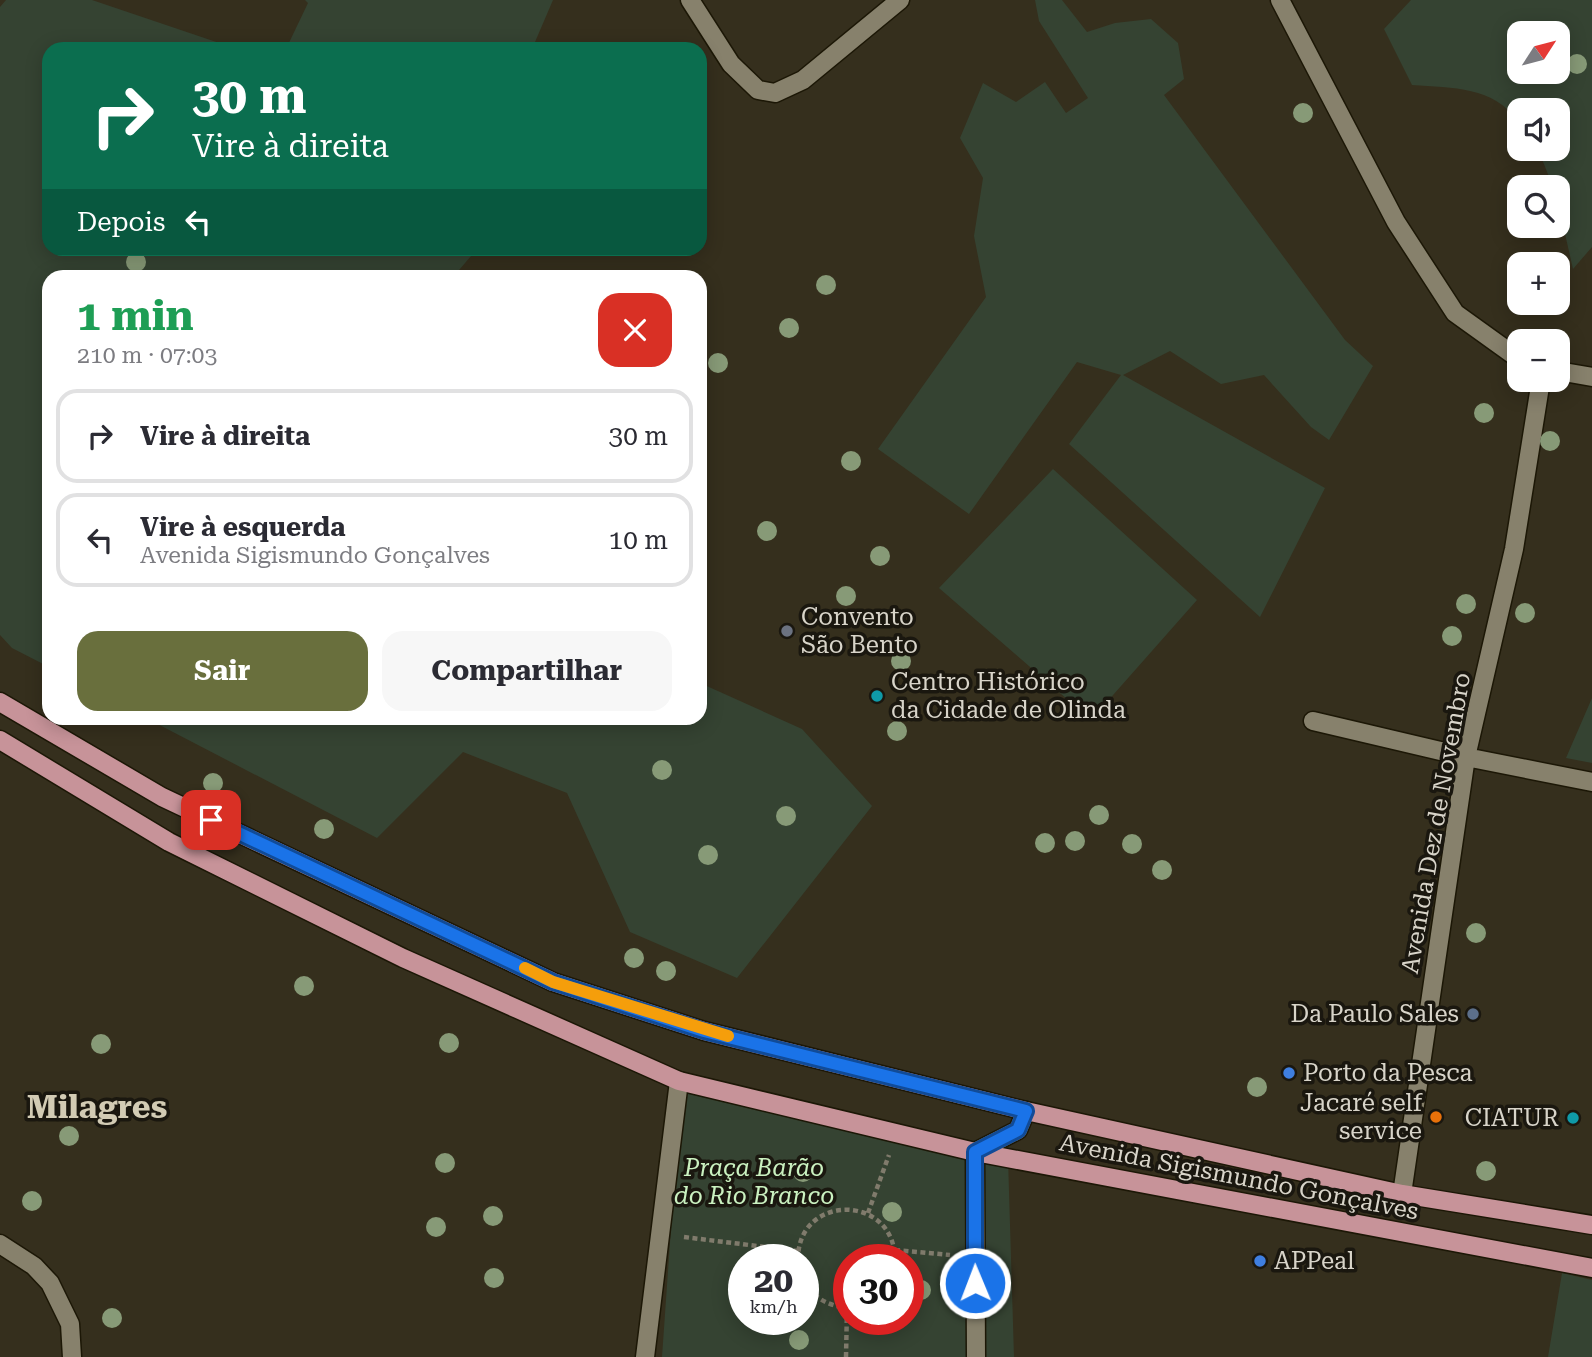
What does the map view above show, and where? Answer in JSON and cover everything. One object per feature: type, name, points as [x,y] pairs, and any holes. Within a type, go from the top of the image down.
[{"type":"main road","name":"Avenida Sigismundo Gonçalves","points":[[0,702],[162,797],[553,982],[704,1031],[1026,1111],[1402,1194],[1592,1225]]},
{"type":"main road","name":"Avenida Sigismundo Gonçalves","points":[[0,740],[169,842],[403,958],[679,1081],[975,1152],[1592,1268]]},
{"type":"street","points":[[690,0],[732,64],[758,90],[775,93],[803,80],[900,0]]},
{"type":"street","points":[[1280,0],[1396,222],[1455,313],[1507,350]]},
{"type":"street","points":[[1570,373],[1592,377]]},
{"type":"street","name":"Avenida Dez de Novembro","points":[[1402,1194],[1466,757],[1514,549],[1539,392]]},
{"type":"street","points":[[1313,721],[1466,757],[1592,782]]},
{"type":"street","points":[[645,1357],[679,1081]]},
{"type":"street","points":[[976,1357],[975,1152],[1018,1130],[1026,1111]]},
{"type":"street","points":[[0,1244],[34,1266],[50,1283],[70,1324],[72,1357]]},
{"type":"path","points":[[868,1213],[894,1143]]},
{"type":"path","points":[[800,1244],[813,1222],[825,1213],[854,1209],[868,1213],[889,1233],[893,1244]]},
{"type":"path","points":[[679,1236],[742,1244]]},
{"type":"path","points":[[924,1253],[975,1258]]},
{"type":"path","points":[[846,1357],[847,1335]]},
{"type":"green space","points":[[6,0],[92,0],[216,42],[42,42],[42,256],[471,256],[459,270],[42,270],[42,663],[12,648],[0,635],[0,7]]},
{"type":"green space","points":[[305,0],[553,0],[535,42],[289,42],[308,3]]},
{"type":"green space","points":[[1035,0],[1062,0],[1087,32],[1115,23],[1151,19],[1178,43],[1184,79],[1164,95],[1345,340],[1373,366],[1329,440],[1311,427],[1264,375],[1221,384],[1170,351],[1123,375],[1325,488],[1260,617],[1069,444],[1121,375],[1077,362],[969,514],[878,449],[986,297],[974,236],[983,178],[960,138],[983,83],[1016,102],[1045,82],[1066,113],[1088,98],[1039,21]]},
{"type":"green space","points":[[1411,0],[1592,0],[1592,247],[1573,269],[1566,238],[1570,238],[1570,175],[1548,175],[1543,161],[1570,161],[1570,98],[1507,98],[1507,108],[1485,95],[1471,91],[1412,85],[1384,29]]},
{"type":"green space","points":[[1053,469],[1197,600],[1091,720],[939,588]]},
{"type":"green space","points":[[707,686],[802,729],[872,806],[737,978],[630,932],[567,793],[463,752],[377,838],[159,725],[707,725]]},
{"type":"green space","points":[[1592,698],[1592,763],[1566,758]]},
{"type":"green space","name":"Praça Barão do Rio Branco","points":[[681,1085],[1008,1158],[1014,1357],[662,1357]]},
{"type":"green space","points":[[1562,1273],[1592,1280],[1592,1357],[1548,1357]]},
{"type":"slow traffic","points":[[525,968],[553,982],[704,1031],[728,1036]]},
{"type":"place","name":"Convento São Bento","points":[[787,631]]},
{"type":"place","name":"Centro Histórico da Cidade de Olinda","points":[[877,696]]},
{"type":"place","name":"Da Paulo Sales","points":[[1473,1014]]},
{"type":"place","name":"Porto da Pesca","points":[[1289,1073]]},
{"type":"place","name":"Jacaré self service","points":[[1436,1117]]},
{"type":"place","name":"CIATUR","points":[[1573,1118]]},
{"type":"place","name":"APPeal","points":[[1260,1261]]},
{"type":"district","name":"Milagres","points":[[97,1107]]},
{"type":"route","points":[[211,820],[553,982],[704,1031],[1026,1111],[1018,1130],[975,1152],[975,1283]]}]
